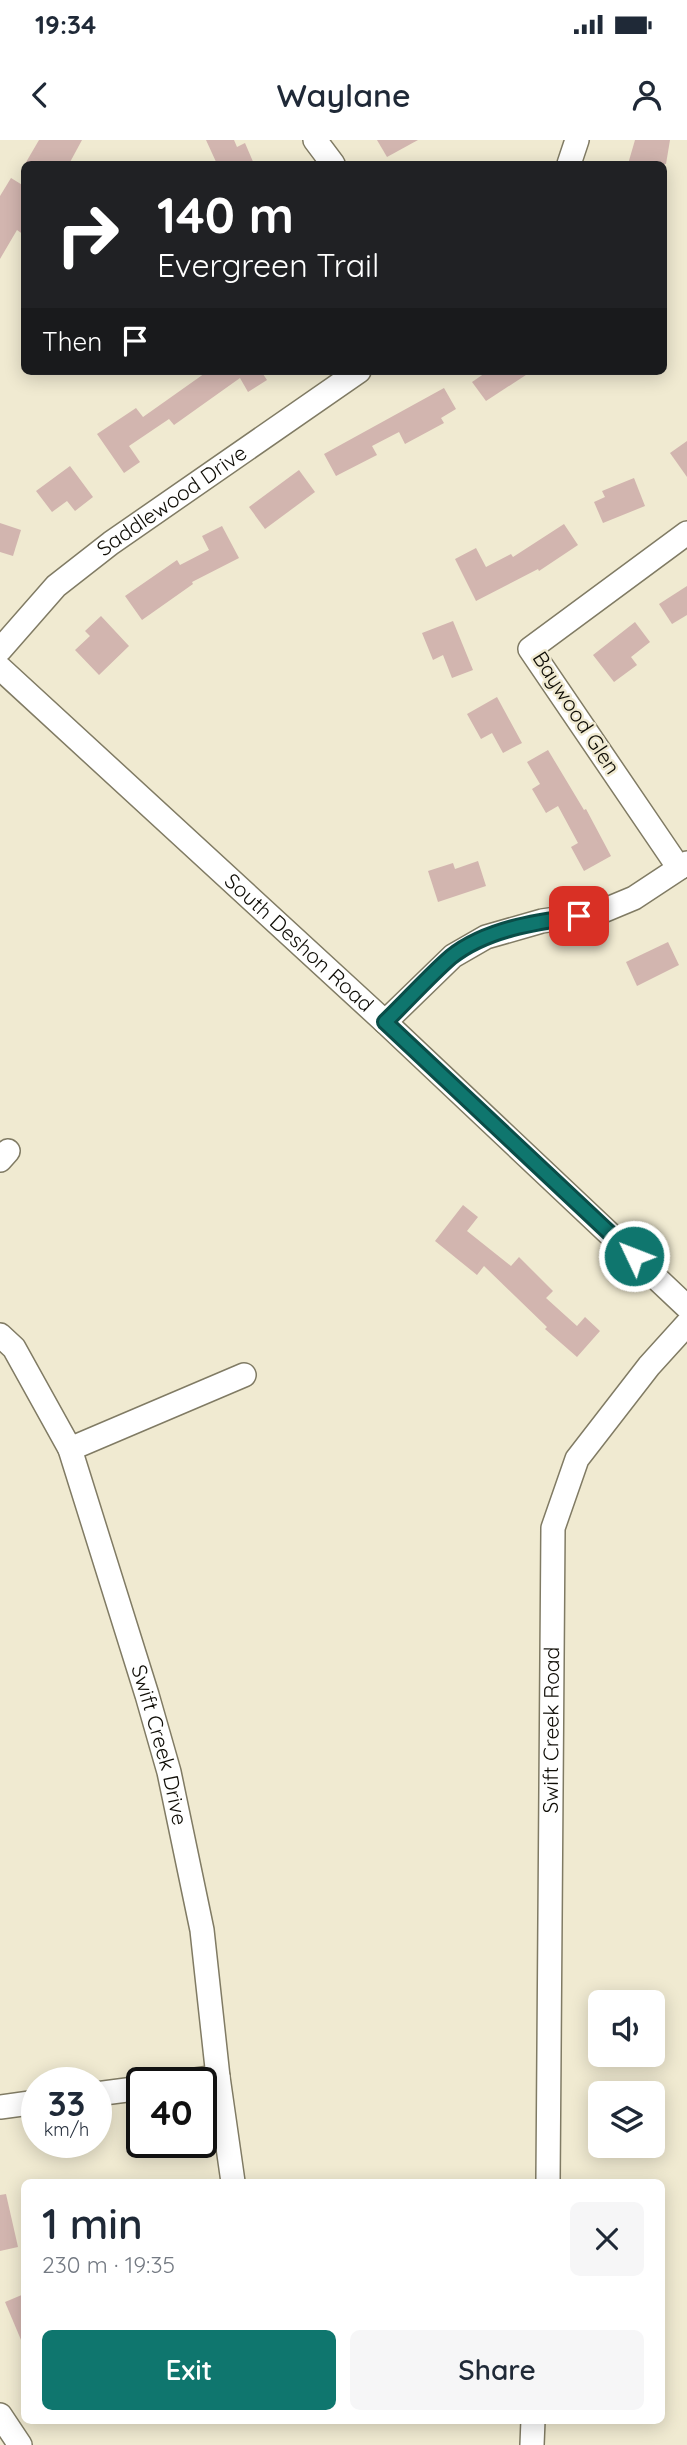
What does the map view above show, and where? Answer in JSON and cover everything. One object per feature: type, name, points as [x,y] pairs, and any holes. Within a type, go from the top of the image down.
[{"type":"street","points":[[315,140],[331,161]]},
{"type":"street","points":[[570,161],[577,140]]},
{"type":"street","name":"Saddlewood Drive","points":[[0,650],[56,586],[93,557],[353,375]]},
{"type":"street","name":"Baywood Glen","points":[[683,865],[530,649],[687,533]]},
{"type":"street","name":"South Deshon Road","points":[[0,668],[385,1022],[687,1307]]},
{"type":"street","points":[[385,1022],[453,956],[486,937],[541,921],[598,913],[634,898],[683,865]]},
{"type":"street","name":"Swift Creek Road","points":[[548,2179],[553,1528],[577,1459],[649,1366],[687,1324]]},
{"type":"street","name":"Swift Creek Drive","points":[[0,1335],[13,1348],[70,1449],[169,1772],[202,1930],[233,2179]]},
{"type":"street","points":[[70,1449],[244,1375]]},
{"type":"street","points":[[0,2107],[21,2104]]},
{"type":"street","points":[[0,2415],[20,2445]]},
{"type":"street","points":[[532,2445],[533,2424]]},
{"type":"building","points":[[39,140],[82,140],[71,161],[27,161]]},
{"type":"building","points":[[206,140],[234,140],[237,147],[245,143],[253,161],[216,161]]},
{"type":"building","points":[[377,140],[418,140],[387,157]]},
{"type":"building","points":[[635,140],[670,140],[666,161],[629,161]]},
{"type":"building","points":[[11,178],[21,184],[21,233],[17,230],[0,259],[0,196]]},
{"type":"building","points":[[202,375],[264,375],[267,380],[248,392],[240,378],[174,425],[169,419],[129,446],[140,462],[124,473],[97,434],[136,408],[143,417]]},
{"type":"building","points":[[482,375],[526,375],[486,401],[472,382]]},
{"type":"building","points":[[444,388],[456,409],[441,418],[444,423],[405,444],[399,432],[372,446],[377,455],[336,476],[324,454]]},
{"type":"building","points":[[687,441],[687,477],[670,453]]},
{"type":"building","points":[[70,466],[93,497],[75,511],[67,501],[52,512],[36,491]]},
{"type":"building","points":[[299,470],[315,492],[265,529],[249,507]]},
{"type":"building","points":[[634,478],[645,506],[603,523],[594,502],[605,497],[602,491]]},
{"type":"building","points":[[0,523],[21,530],[13,556],[0,552]]},
{"type":"building","points":[[564,524],[578,545],[539,571],[538,569],[476,601],[455,559],[476,548],[486,567],[511,554],[513,557]]},
{"type":"building","points":[[222,526],[239,558],[192,582],[193,584],[142,620],[125,596],[177,560],[180,565],[209,550],[202,536]]},
{"type":"building","points":[[687,586],[687,615],[672,624],[659,604]]},
{"type":"building","points":[[101,616],[129,646],[99,675],[75,650],[90,636],[85,631]]},
{"type":"building","points":[[453,621],[473,670],[452,678],[443,655],[433,660],[422,633]]},
{"type":"building","points":[[635,622],[650,642],[631,657],[637,665],[614,682],[593,655]]},
{"type":"building","points":[[497,697],[522,743],[503,753],[492,733],[481,739],[467,714]]},
{"type":"building","points":[[548,750],[584,810],[586,809],[611,856],[584,871],[571,847],[578,843],[558,806],[546,813],[532,789],[540,784],[527,762]]},
{"type":"building","points":[[478,861],[486,886],[438,902],[428,871],[453,863],[455,869]]},
{"type":"building","points":[[668,942],[679,965],[637,986],[626,962]]},
{"type":"building","points":[[463,1205],[478,1217],[467,1231],[511,1266],[519,1257],[553,1291],[546,1298],[577,1326],[585,1317],[600,1331],[577,1357],[545,1329],[547,1327],[484,1266],[477,1275],[435,1241]]},
{"type":"building","points":[[6,2194],[18,2247],[0,2251],[0,2195]]},
{"type":"building","points":[[21,2295],[21,2340],[5,2302]]},
{"type":"route","points":[[579,916],[541,921],[486,937],[453,956],[385,1022],[634,1256]]}]
